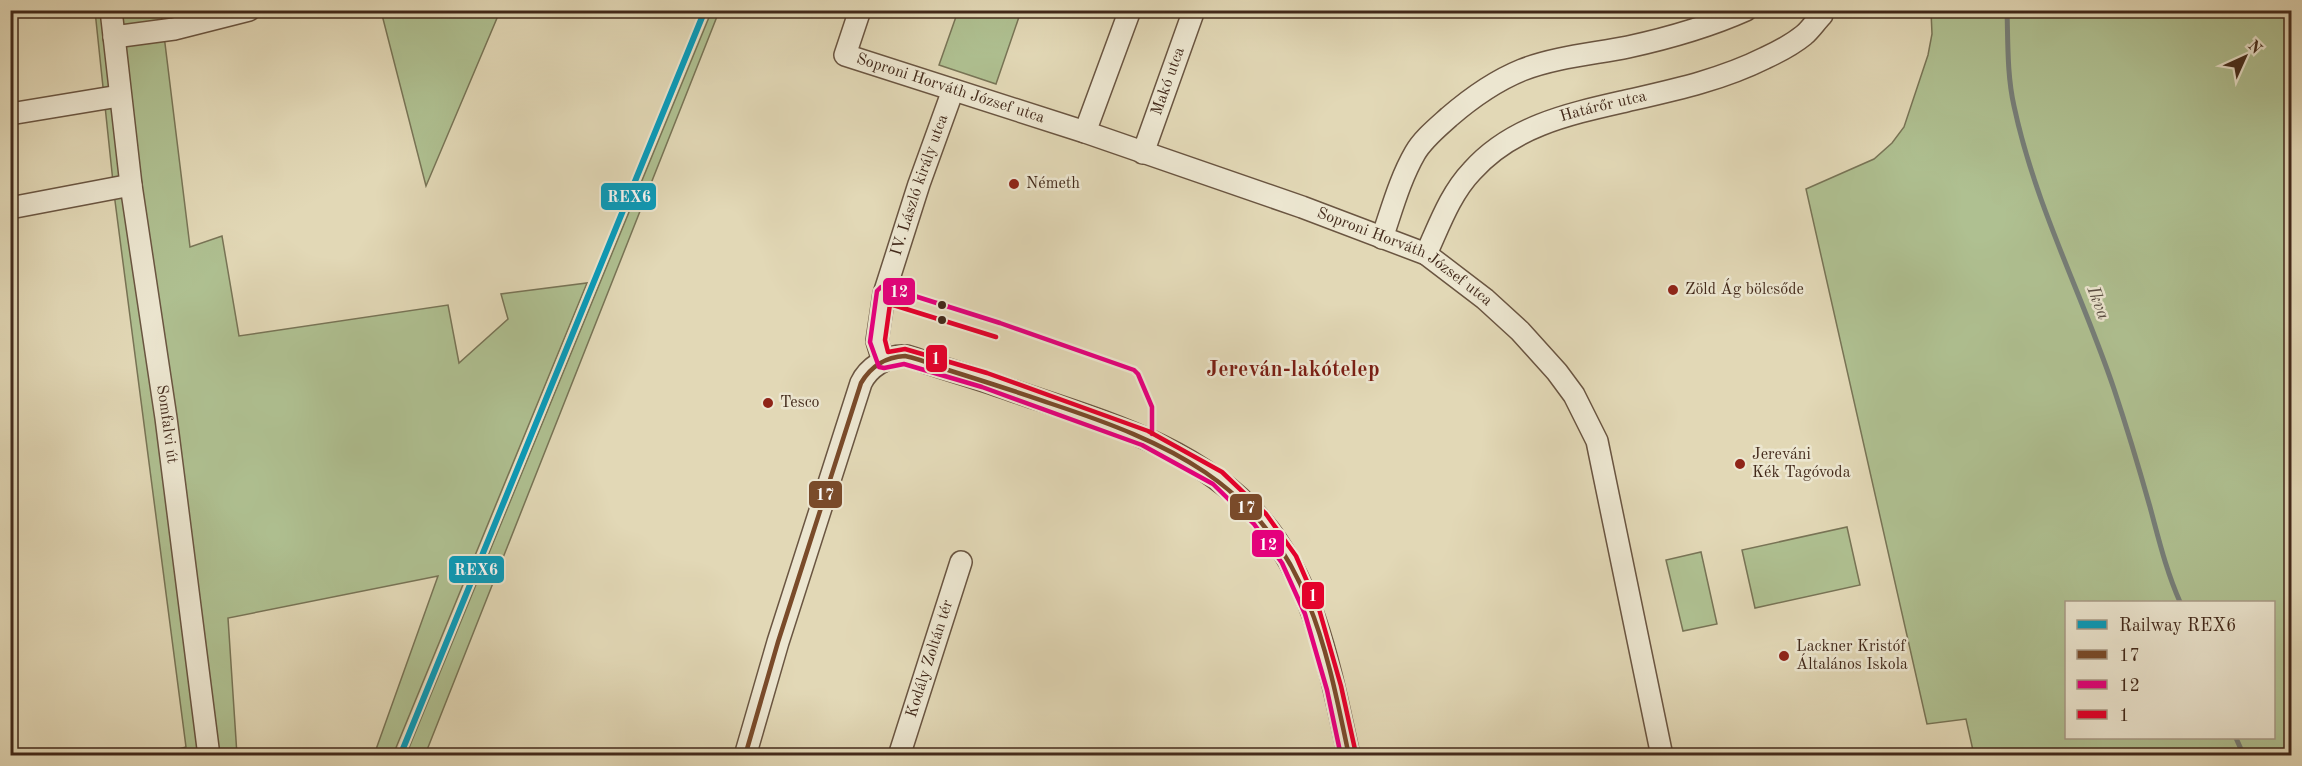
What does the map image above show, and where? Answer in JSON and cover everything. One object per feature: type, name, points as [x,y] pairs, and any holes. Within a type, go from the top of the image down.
[{"type":"street","name":"Somfalvi út","points":[[111,10],[119,96],[166,418],[209,756]]},
{"type":"street","points":[[114,37],[174,29],[249,10]]},
{"type":"street","name":"Soproni Horváth József utca","points":[[860,10],[845,55],[1085,132],[1302,207],[1426,254],[1485,299],[1520,331],[1574,395],[1597,441],[1662,756]]},
{"type":"street","points":[[1085,132],[1130,10]]},
{"type":"street","name":"Makó utca","points":[[1143,153],[1194,10]]},
{"type":"street","points":[[1382,238],[1401,182],[1416,151],[1439,125],[1491,86],[1521,71],[1555,60],[1628,47],[1672,36],[1746,10]]},
{"type":"street","name":"Határőr utca","points":[[1426,254],[1447,206],[1471,171],[1499,146],[1536,125],[1587,109],[1706,82],[1739,71],[1804,35],[1822,15],[1823,10]]},
{"type":"street","name":"IV. László király utca","points":[[883,361],[877,342],[884,294],[919,184],[953,90]]},
{"type":"street","points":[[10,114],[119,96]]},
{"type":"street","points":[[10,208],[131,184]]},
{"type":"street","points":[[745,756],[781,631],[861,383],[871,369],[883,361],[904,356],[984,380],[1145,438],[1217,478],[1260,519],[1289,560],[1312,611],[1334,688],[1348,756]]},
{"type":"street","name":"Kodály Zoltán tér","points":[[899,756],[961,562]]},
{"type":"green space","points":[[712,10],[750,12],[718,14],[425,755],[406,755]]},
{"type":"green space","points":[[95,11],[161,11],[190,247],[222,236],[239,336],[448,305],[459,363],[508,319],[501,294],[587,283],[393,755],[374,755],[438,576],[228,618],[237,755],[157,755],[186,747],[115,201]]},
{"type":"green space","points":[[381,11],[500,11],[426,186]]},
{"type":"green space","points":[[958,11],[1021,11],[996,84],[939,65]]},
{"type":"green space","points":[[1931,11],[2291,11],[2291,755],[1974,755],[1966,719],[1927,724],[1806,189],[1874,159],[1892,143],[1904,127],[1928,55],[1932,34]]},
{"type":"green space","points":[[1847,527],[1860,585],[1755,608],[1742,550]]},
{"type":"green space","points":[[1701,552],[1717,624],[1683,631],[1666,560]]},
{"type":"waterway","name":"Ikva","points":[[2007,10],[2010,82],[2023,143],[2046,214],[2114,389],[2167,567],[2180,601]]},
{"type":"waterway","name":"Ikva","points":[[2236,739],[2244,756]]},
{"type":"rail line","name":"REX6","points":[[400,756],[705,10]]},
{"type":"transit line","name":"12","points":[[1152,434],[1152,407],[1138,374],[1134,370],[1000,323],[886,287],[881,287],[877,291],[870,342],[879,367],[904,364],[982,387],[1142,445],[1213,484],[1254,524],[1282,563],[1305,614],[1327,690],[1341,756]]},
{"type":"transit line","name":"1","points":[[996,337],[890,304],[885,340],[888,352],[905,349],[987,373],[1148,431],[1222,472],[1266,514],[1296,556],[1319,609],[1341,686],[1356,754]]},
{"type":"transit line","name":"17","points":[[745,756],[778,642],[861,383],[869,372],[880,364],[892,358],[905,356],[1094,418],[1133,434],[1171,452],[1205,472],[1236,497],[1264,526],[1288,561],[1308,602],[1327,659],[1349,756]]},
{"type":"place","name":"Németh","points":[[1014,184]]},
{"type":"place","name":"Zöld Ág bölcsőde","points":[[1673,290]]},
{"type":"place","name":"Tesco","points":[[768,403]]},
{"type":"place","name":"Jereváni Kék Tagóvoda","points":[[1740,464]]},
{"type":"place","name":"Lackner Kristóf Általános Iskola","points":[[1784,656]]},
{"type":"district","name":"Jereván-lakótelep","points":[[1293,370]]}]
